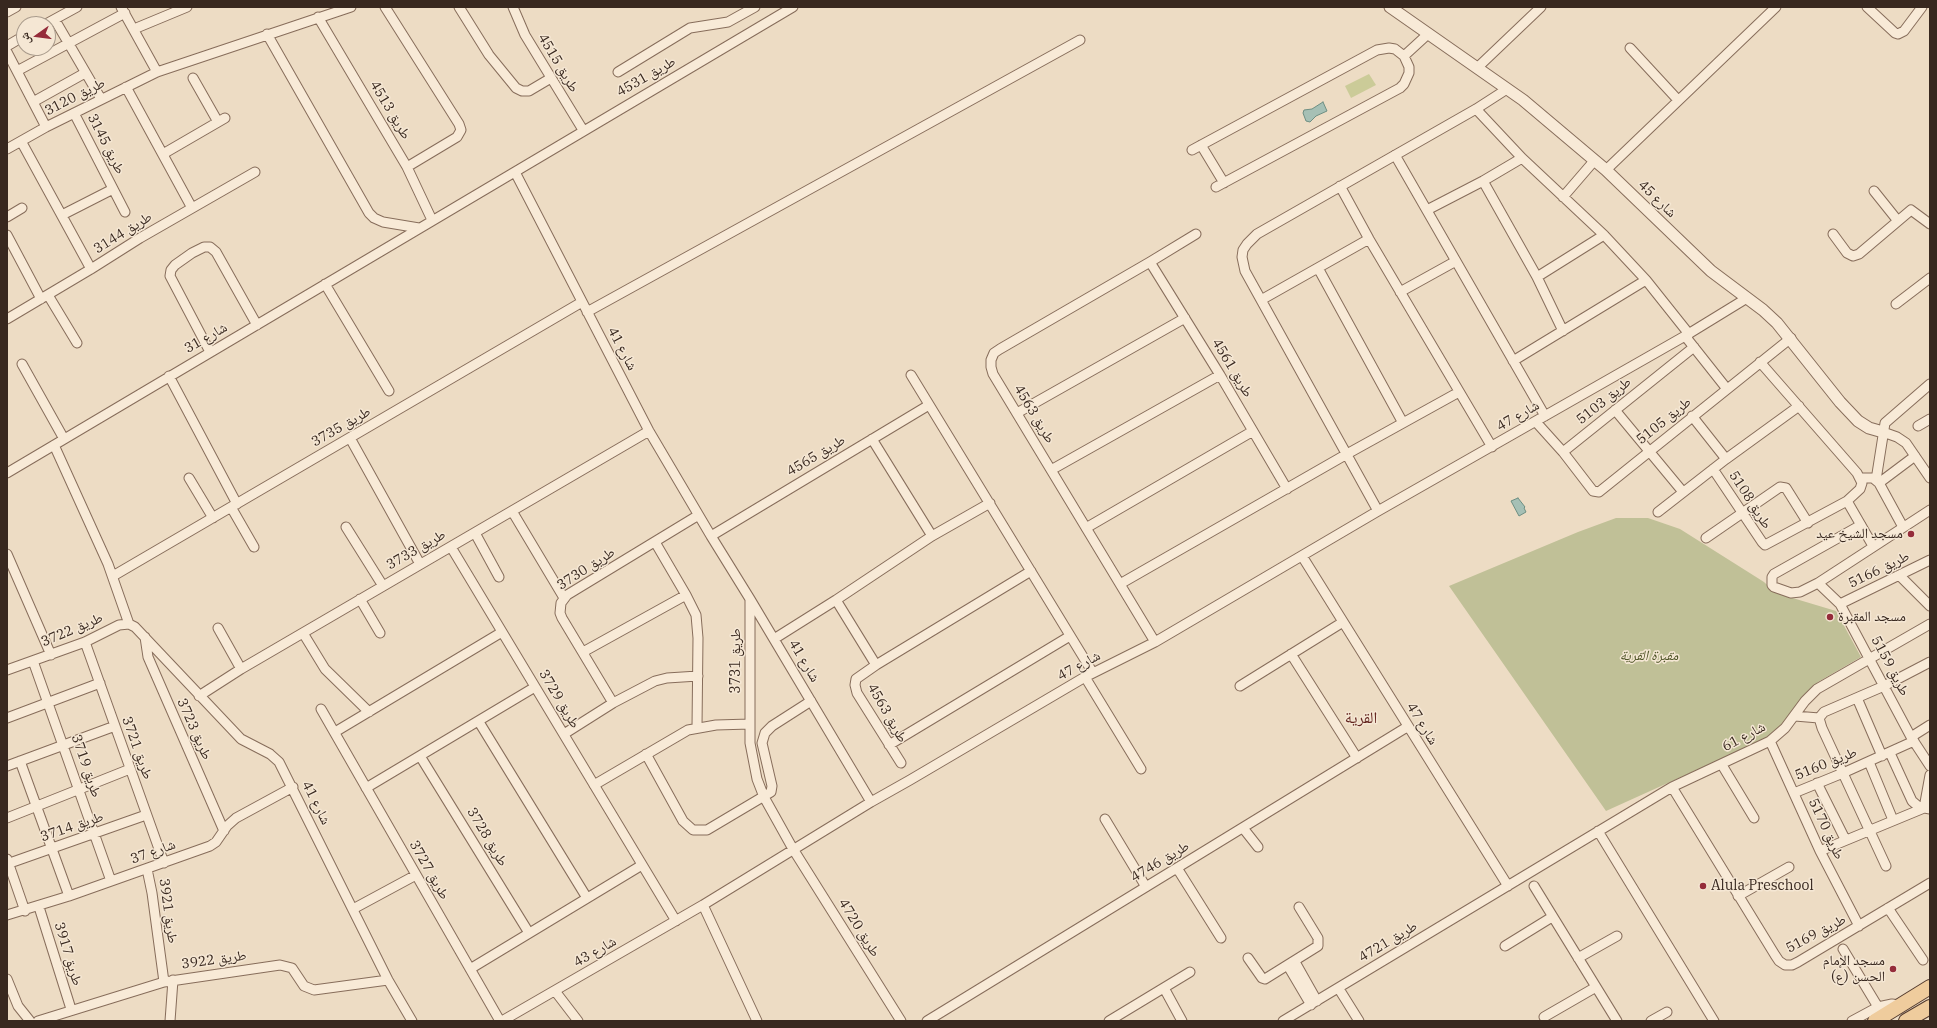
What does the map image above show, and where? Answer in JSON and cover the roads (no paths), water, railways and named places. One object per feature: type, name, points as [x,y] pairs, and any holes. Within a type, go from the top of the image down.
[{"type":"main road","points":[[1876,1014],[1901,1005],[1930,987]]},
{"type":"main road","points":[[1906,1021],[1930,1007]]},
{"type":"street","points":[[7,12],[16,7]]},
{"type":"street","points":[[56,19],[77,7]]},
{"type":"street","points":[[134,29],[187,7]]},
{"type":"street","points":[[385,7],[459,124],[461,130],[457,137],[407,167]]},
{"type":"street","points":[[459,7],[489,56],[516,88],[522,91],[529,91],[551,78]]},
{"type":"street","name":"طريق 4515","points":[[513,7],[523,31],[583,130]]},
{"type":"street","points":[[618,72],[690,28],[728,22],[755,7]]},
{"type":"street","name":"طريق 4531","points":[[515,172],[583,130],[793,7]]},
{"type":"street","name":"شارع 45","points":[[1390,7],[1530,106],[1606,170],[1711,271],[1768,314],[1791,338],[1840,402],[1858,421],[1869,428],[1883,432]]},
{"type":"street","points":[[1477,68],[1541,7]]},
{"type":"street","points":[[1606,170],[1776,7]]},
{"type":"street","points":[[1867,7],[1895,33],[1898,34],[1904,31],[1922,7]]},
{"type":"street","name":"طريق 3120","points":[[7,149],[46,127],[157,72],[347,8]]},
{"type":"street","points":[[13,70],[68,44],[123,10],[157,72]]},
{"type":"street","name":"طريق 4513","points":[[318,17],[407,167],[432,220]]},
{"type":"street","points":[[56,28],[68,44],[101,99]]},
{"type":"street","points":[[267,34],[369,213],[383,222],[418,228]]},
{"type":"street","points":[[1404,56],[1428,34]]},
{"type":"street","points":[[587,312],[1080,40]]},
{"type":"street","points":[[7,46],[16,41]]},
{"type":"street","points":[[1192,150],[1201,145],[1377,50],[1389,48],[1395,49],[1404,56],[1409,67],[1409,73],[1404,84],[1400,88],[1220,185],[1201,145]]},
{"type":"street","points":[[1630,48],[1678,100]]},
{"type":"street","points":[[7,52],[13,70],[33,102],[46,127]]},
{"type":"street","points":[[33,102],[85,73]]},
{"type":"street","points":[[163,154],[221,120],[193,78]]},
{"type":"street","points":[[126,87],[192,208]]},
{"type":"street","points":[[1378,511],[1348,454],[1242,264],[1244,250],[1247,244],[1257,234],[1476,109],[1507,89]]},
{"type":"street","points":[[1476,109],[1522,158],[1604,235],[1646,280],[1687,335],[1694,347],[1727,389]]},
{"type":"street","name":"طريق 3145","points":[[74,113],[125,212]]},
{"type":"street","points":[[21,141],[91,269]]},
{"type":"street","points":[[1395,155],[1545,416]]},
{"type":"street","points":[[1427,210],[1483,181],[1522,158]]},
{"type":"street","points":[[1563,197],[1594,160]]},
{"type":"street","name":"طريق 3144","points":[[7,319],[140,238],[255,172]]},
{"type":"street","name":"شارع 31","points":[[7,473],[418,228],[515,172]]},
{"type":"street","name":"شارع 41","points":[[515,172],[650,431],[698,516],[714,534],[774,639],[871,802]]},
{"type":"street","points":[[1483,181],[1536,277],[1563,331]]},
{"type":"street","points":[[1340,186],[1369,240],[1492,447]]},
{"type":"street","name":"طريق 3145","points":[[62,215],[113,189]]},
{"type":"street","points":[[1874,192],[1898,221]]},
{"type":"street","points":[[7,217],[22,208]]},
{"type":"street","points":[[1833,234],[1847,253],[1856,255],[1911,210],[1930,224]]},
{"type":"street","name":"طريق 4563","points":[[1155,642],[990,367],[994,353],[1196,234]]},
{"type":"street","points":[[7,235],[10,248],[77,343]]},
{"type":"street","points":[[1536,277],[1604,235]]},
{"type":"street","points":[[1261,300],[1369,240]]},
{"type":"street","points":[[210,352],[170,276],[171,270],[175,265],[192,253],[204,247],[210,247],[216,252],[256,325]]},
{"type":"street","points":[[1400,292],[1456,261]]},
{"type":"street","name":"طريق 4561","points":[[1150,262],[1220,375],[1287,489]]},
{"type":"street","points":[[1318,268],[1403,423]]},
{"type":"street","points":[[1896,304],[1930,278]]},
{"type":"street","points":[[1513,361],[1646,280]]},
{"type":"street","points":[[325,284],[389,391]]},
{"type":"street","name":"شارع 47","points":[[871,802],[1089,675],[1155,642],[1378,511],[1687,335],[1747,298]]},
{"type":"street","name":"طريق 3735","points":[[113,576],[582,302]]},
{"type":"street","points":[[1018,413],[1185,318]]},
{"type":"street","name":"طريق 5105","points":[[1563,452],[1593,491],[1599,492],[1791,338]]},
{"type":"street","name":"طريق 5103","points":[[1563,452],[1694,347]]},
{"type":"street","points":[[1706,538],[1778,488],[1783,487],[1788,490],[1808,523],[1847,501],[1860,489],[1860,478],[1760,362]]},
{"type":"street","points":[[22,364],[64,439]]},
{"type":"street","points":[[911,375],[1070,636],[1089,675],[1141,769]]},
{"type":"street","points":[[1051,470],[1220,375]]},
{"type":"street","points":[[169,376],[254,547]]},
{"type":"street","points":[[1903,527],[1878,481],[1883,432],[1888,420],[1930,384]]},
{"type":"street","points":[[1120,584],[1459,392]]},
{"type":"street","name":"طريق 4565","points":[[714,534],[929,405]]},
{"type":"street","points":[[1658,512],[1726,458],[1799,406]]},
{"type":"street","points":[[1615,410],[1683,492]]},
{"type":"street","points":[[1692,416],[1726,458]]},
{"type":"street","points":[[1918,426],[1930,419]]},
{"type":"street","points":[[1536,422],[1563,452]]},
{"type":"street","name":"طريق 3733","points":[[199,696],[241,669],[303,634],[360,599],[650,431]]},
{"type":"street","points":[[1086,528],[1253,431]]},
{"type":"street","points":[[1883,432],[1900,438],[1916,456],[1930,478]]},
{"type":"street","points":[[350,438],[420,564]]},
{"type":"street","points":[[872,439],[932,536]]},
{"type":"street","points":[[54,445],[113,576],[129,624],[144,637]]},
{"type":"street","points":[[1878,481],[1916,456]]},
{"type":"street","name":"طريق 5108","points":[[1713,469],[1765,545],[1808,523]]},
{"type":"street","points":[[189,478],[213,518]]},
{"type":"street","points":[[1860,478],[1870,478],[1878,481]]},
{"type":"street","points":[[1847,501],[1873,546]]},
{"type":"street","points":[[774,639],[932,536],[990,503]]},
{"type":"street","points":[[1861,524],[1774,574],[1771,581],[1774,587],[1791,593],[1800,592],[1818,583],[1930,510]]},
{"type":"street","points":[[512,511],[564,598]]},
{"type":"street","name":"طريق 3730","points":[[613,703],[560,613],[561,603],[564,598],[698,516]]},
{"type":"street","points":[[346,527],[383,586]]},
{"type":"street","points":[[475,533],[500,577]]},
{"type":"street","points":[[655,542],[692,605],[698,627],[697,727]]},
{"type":"street","name":"طريق 3729","points":[[451,547],[676,921]]},
{"type":"street","points":[[7,554],[51,655]]},
{"type":"street","name":"شارع 47","points":[[1302,556],[1407,727],[1508,886]]},
{"type":"street","name":"طريق 5166","points":[[1840,604],[1930,560]]},
{"type":"street","points":[[876,666],[1031,571]]},
{"type":"street","points":[[1900,576],[1930,606]]},
{"type":"street","name":"طريق 5159","points":[[1818,583],[1840,604],[1912,739],[1930,766]]},
{"type":"street","points":[[583,652],[686,595]]},
{"type":"street","name":"طريق 3731","points":[[750,598],[750,724],[752,761],[764,797],[794,849]]},
{"type":"street","points":[[360,599],[380,633]]},
{"type":"street","name":"طريق 4563","points":[[836,600],[876,666],[860,676],[855,685],[857,693],[901,764]]},
{"type":"street","points":[[1240,686],[1343,622]]},
{"type":"street","name":"طريق 3722","points":[[7,670],[85,642],[119,625],[129,624]]},
{"type":"street","name":"شارع 61","points":[[1508,886],[1672,787],[1722,765],[1770,741],[1795,716],[1805,701],[1817,689],[1930,624]]},
{"type":"street","points":[[218,628],[241,669]]},
{"type":"street","points":[[335,732],[502,632]]},
{"type":"street","points":[[303,634],[325,669],[369,712]]},
{"type":"street","points":[[889,746],[1070,636]]},
{"type":"street","name":"شارع 41","points":[[144,637],[241,739],[265,750],[275,758],[293,788],[388,980],[412,1021]]},
{"type":"street","name":"طريق 3723","points":[[144,637],[148,657],[224,831]]},
{"type":"street","name":"طريق 3721","points":[[85,642],[164,863]]},
{"type":"street","points":[[1291,654],[1357,758]]},
{"type":"street","name":"طريق 3719","points":[[34,661],[111,882]]},
{"type":"street","points":[[1886,866],[1822,728],[1820,718],[1824,712],[1884,686],[1930,662]]},
{"type":"street","points":[[564,734],[613,703],[655,681],[667,678],[698,676]]},
{"type":"street","points":[[7,718],[100,684]]},
{"type":"street","points":[[366,788],[479,722],[535,687]]},
{"type":"street","points":[[1857,698],[1912,801],[1915,805],[1927,809]]},
{"type":"street","points":[[646,754],[683,821],[693,830],[707,830],[771,792],[772,786],[763,748],[765,733],[772,726],[811,701]]},
{"type":"street","name":"طريق 3727","points":[[321,709],[501,1021]]},
{"type":"street","points":[[1795,716],[1820,718]]},
{"type":"street","points":[[479,722],[588,898]]},
{"type":"street","points":[[594,785],[679,735],[697,727],[750,724]]},
{"type":"street","points":[[1886,754],[1912,739],[1930,725]]},
{"type":"street","points":[[7,766],[115,726]]},
{"type":"street","name":"طريق 4746","points":[[927,1021],[1407,727]]},
{"type":"street","name":"طريق 5170","points":[[1770,741],[1820,851],[1859,926]]},
{"type":"street","name":"طريق 5160","points":[[1794,793],[1886,754]]},
{"type":"street","name":"طريق 3728","points":[[420,756],[529,933]]},
{"type":"street","points":[[20,761],[69,896]]},
{"type":"street","points":[[1869,762],[1893,820]]},
{"type":"street","points":[[1722,765],[1754,818]]},
{"type":"street","points":[[7,818],[130,769]]},
{"type":"street","points":[[1927,809],[1930,776]]},
{"type":"street","points":[[1818,783],[1845,839]]},
{"type":"street","name":"طريق 5169","points":[[1672,787],[1779,961],[1785,965],[1792,965],[1798,962],[1930,883]]},
{"type":"street","name":"شارع 37","points":[[7,915],[38,907],[210,846],[220,837],[236,818],[293,788]]},
{"type":"street","name":"شارع 43","points":[[501,1021],[676,921],[871,802]]},
{"type":"street","points":[[1820,851],[1870,829],[1927,809]]},
{"type":"street","name":"طريق 3714","points":[[7,862],[146,816]]},
{"type":"street","points":[[1105,819],[1146,887]]},
{"type":"street","points":[[1243,828],[1258,847]]},
{"type":"street","points":[[1598,831],[1714,1021]]},
{"type":"street","name":"طريق 4720","points":[[794,849],[899,1020]]},
{"type":"street","points":[[7,862],[24,911]]},
{"type":"street","points":[[470,969],[642,865]]},
{"type":"street","points":[[1738,896],[1789,867]]},
{"type":"street","points":[[1177,868],[1220,938]]},
{"type":"street","name":"طريق 3921","points":[[147,869],[152,894],[164,982]]},
{"type":"street","points":[[353,909],[416,875]]},
{"type":"street","name":"طريق 4721","points":[[1283,1021],[1508,886]]},
{"type":"street","points":[[1534,886],[1618,1021]]},
{"type":"street","points":[[703,905],[757,1021]]},
{"type":"street","name":"طريق 3917","points":[[38,907],[71,1009]]},
{"type":"street","points":[[1248,958],[1260,976],[1265,979],[1316,948],[1320,943],[1318,938],[1299,908]]},
{"type":"street","points":[[1888,908],[1923,960]]},
{"type":"street","points":[[1505,946],[1552,917]]},
{"type":"street","points":[[1578,958],[1617,936]]},
{"type":"street","points":[[1844,949],[1876,1014],[1852,1021]]},
{"type":"street","points":[[1291,964],[1314,1003]]},
{"type":"street","name":"طريق 3922","points":[[38,1021],[71,1009],[164,982],[284,965],[292,968],[304,986],[314,990],[388,980]]},
{"type":"street","points":[[1110,1021],[1190,972]]},
{"type":"street","points":[[7,979],[18,1006],[30,1021]]},
{"type":"street","points":[[170,1021],[173,980]]},
{"type":"street","points":[[1544,1017],[1596,987]]},
{"type":"street","points":[[1164,988],[1182,1021]]},
{"type":"street","points":[[1338,989],[1359,1021]]},
{"type":"street","points":[[555,991],[578,1021]]},
{"type":"street","points":[[1652,1021],[1667,1012]]},
{"type":"place","name":"مسجد الشيخ عيد","points":[[1911,534]]},
{"type":"place","name":"مسجد المقبرة","points":[[1830,617]]},
{"type":"place","name":"Alula Preschool","points":[[1703,886]]},
{"type":"place","name":"مسجد الإمام الحسن (ع)","points":[[1893,969]]},
{"type":"district","name":"القرية","points":[[1361,718]]},
{"type":"park label","name":"مقبرة القرية","points":[[1649,656]]}]
